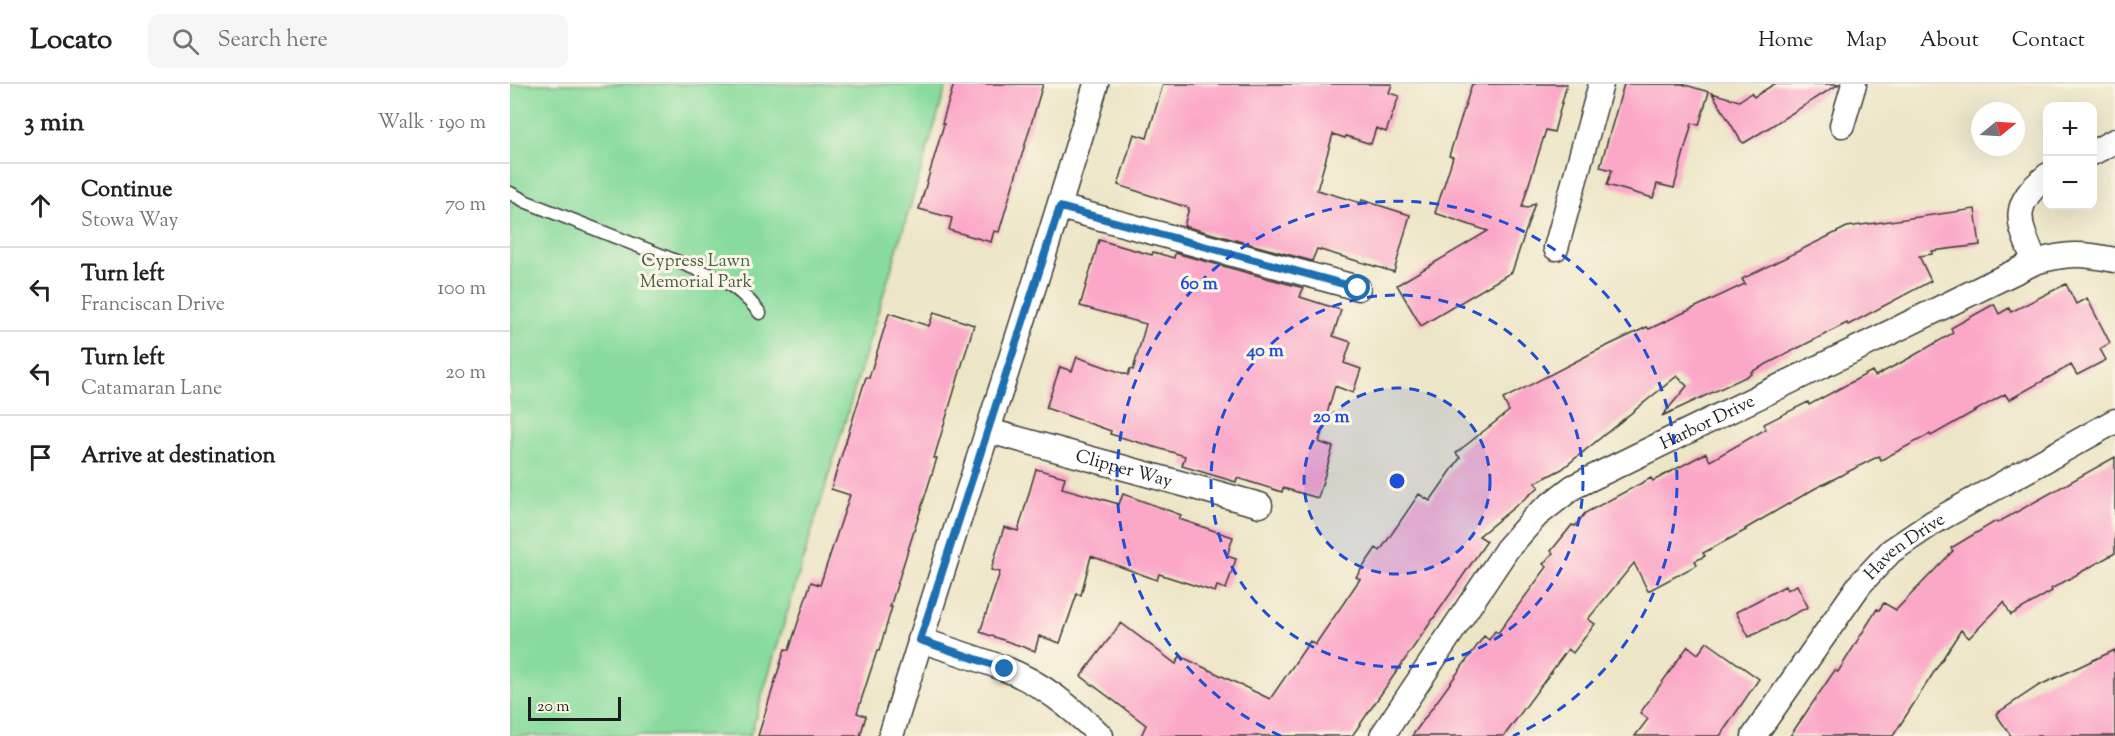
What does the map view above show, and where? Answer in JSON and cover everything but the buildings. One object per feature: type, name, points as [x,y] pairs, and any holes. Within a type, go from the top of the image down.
[{"type":"street","points":[[891,736],[1060,207],[1096,84]]},
{"type":"street","points":[[1556,248],[1600,84]]},
{"type":"street","points":[[1842,125],[1854,84]]},
{"type":"street","points":[[2097,150],[2115,141]]},
{"type":"street","points":[[2035,262],[2020,219],[2022,202],[2031,188],[2043,179]]},
{"type":"street","points":[[1060,207],[1358,288]]},
{"type":"street","name":"Harbor Drive","points":[[1382,736],[1507,549],[1537,515],[1573,487],[2035,262],[2061,254],[2092,255],[2115,260]]},
{"type":"street","name":"Haven Drive","points":[[1754,736],[1860,584],[1891,550],[1934,522],[2115,421]]},
{"type":"street","name":"Clipper Way","points":[[988,431],[1260,505]]},
{"type":"street","points":[[920,640],[1005,669],[1044,689],[1079,714],[1101,736]]},
{"type":"lane","points":[[510,194],[719,278],[735,287],[760,313]]},
{"type":"green space","name":"Cypress Lawn Memorial Park","points":[[510,84],[947,84],[750,736],[510,736]]},
{"type":"route","points":[[1005,669],[920,640],[1060,207],[1358,288]]}]
